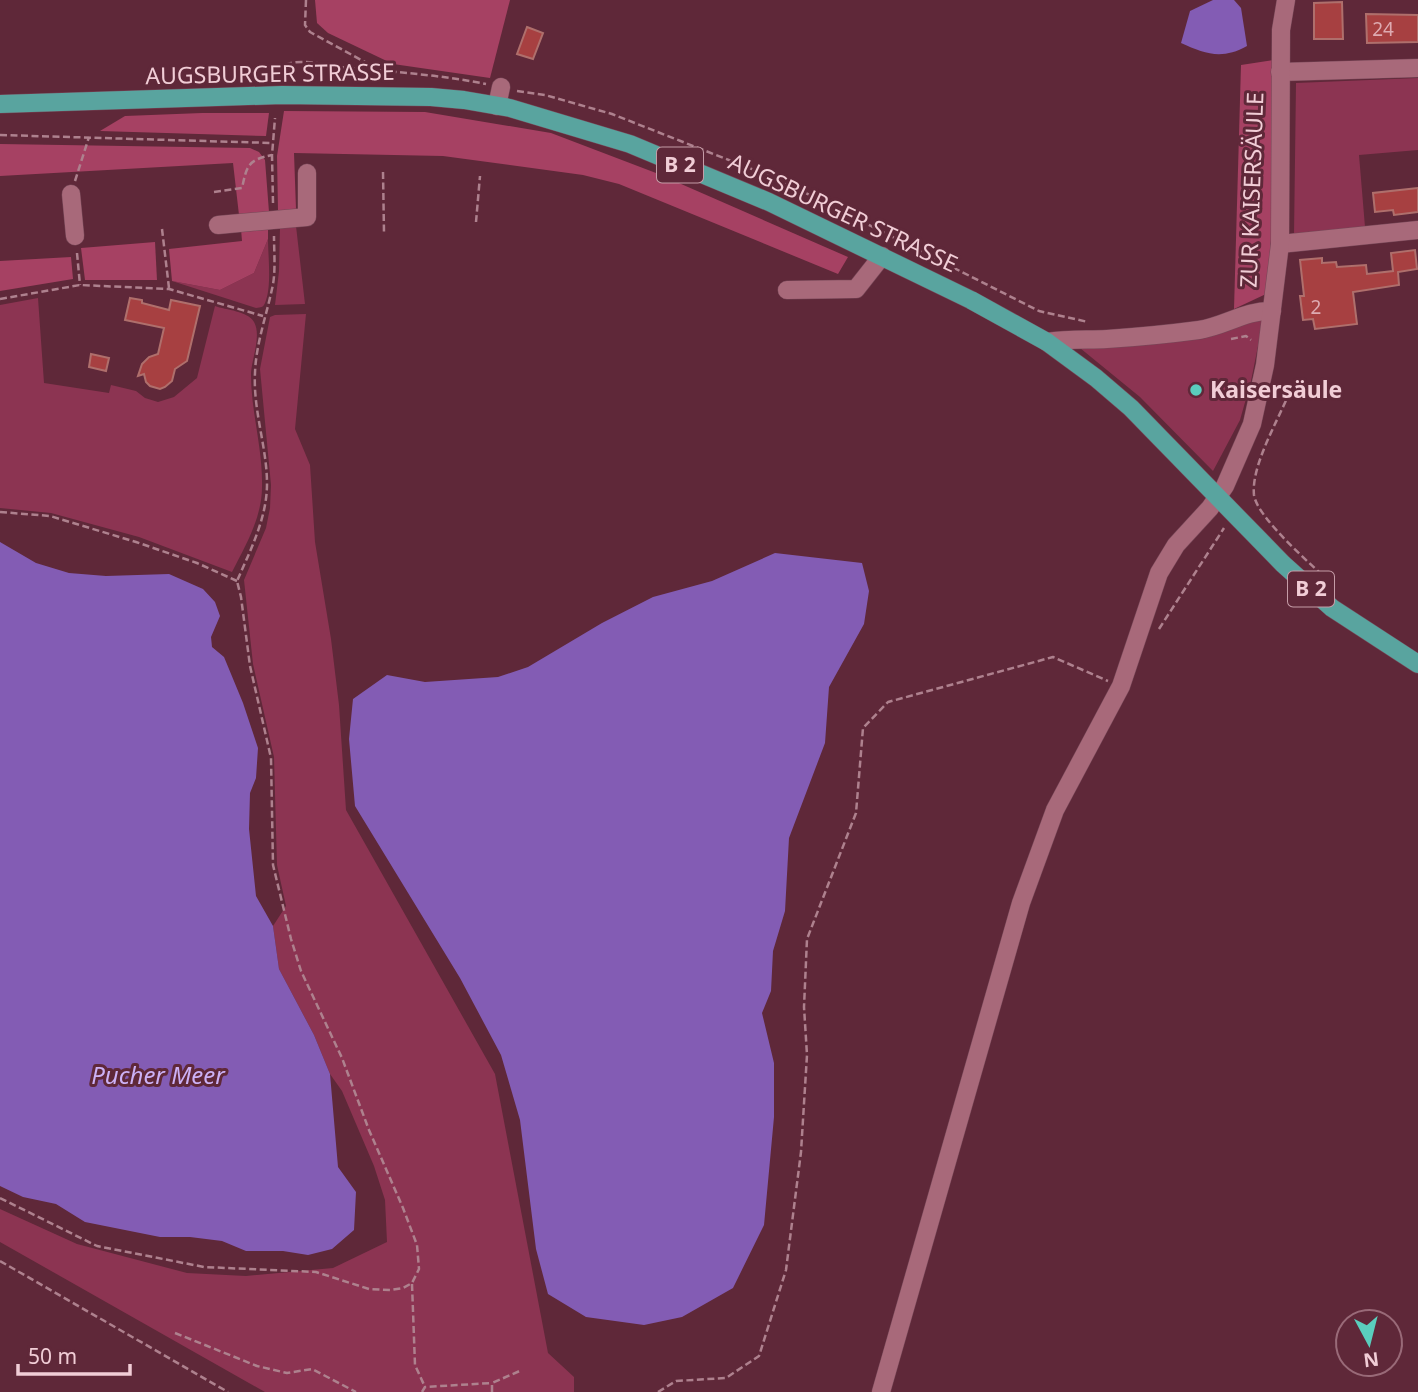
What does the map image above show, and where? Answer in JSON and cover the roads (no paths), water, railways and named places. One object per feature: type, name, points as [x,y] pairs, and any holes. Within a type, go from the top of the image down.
[{"type":"main road","name":"AUGSBURGER STRASSE","points":[[0,104],[331,95],[431,97],[496,106],[555,120],[630,144],[769,202],[971,300],[1047,342],[1096,378],[1130,408],[1233,514],[1332,608],[1418,664]]},
{"type":"street","name":"ZUR KAISERSÄULE","points":[[881,1392],[1021,903],[1055,810],[1121,686],[1158,573],[1176,545],[1217,498],[1248,435],[1263,380],[1280,244],[1281,30],[1286,0]]},
{"type":"street","points":[[1280,72],[1418,68]]},
{"type":"street","points":[[496,106],[501,87]]},
{"type":"street","points":[[218,225],[307,217],[307,173]]},
{"type":"street","points":[[71,194],[75,236]]},
{"type":"street","points":[[1280,244],[1418,230]]},
{"type":"street","points":[[787,290],[856,289],[882,257]]},
{"type":"street","points":[[1047,342],[1202,330],[1247,313],[1272,311]]},
{"type":"water","points":[[1213,0],[1234,0],[1241,8],[1247,46],[1230,53],[1214,54],[1181,43],[1190,11]]},
{"type":"water","name":"Pucher Meer","points":[[0,542],[36,563],[69,573],[106,576],[169,574],[203,589],[215,602],[220,616],[211,637],[212,647],[224,657],[258,748],[256,778],[250,793],[249,829],[256,896],[273,926],[279,969],[314,1035],[330,1074],[338,1167],[356,1192],[354,1230],[332,1249],[308,1255],[283,1251],[246,1251],[222,1241],[160,1237],[85,1222],[56,1204],[23,1197],[0,1186]]},
{"type":"water","points":[[775,553],[862,563],[869,591],[864,624],[829,687],[825,743],[789,838],[785,911],[773,951],[771,991],[762,1013],[774,1063],[774,1117],[764,1225],[733,1288],[682,1317],[644,1325],[586,1317],[548,1294],[536,1249],[520,1120],[501,1055],[460,978],[355,806],[349,739],[353,699],[387,675],[425,682],[498,677],[528,667],[602,623],[653,597],[712,581]]},
{"type":"place","name":"Kaisersäule","points":[[1196,390]]}]
